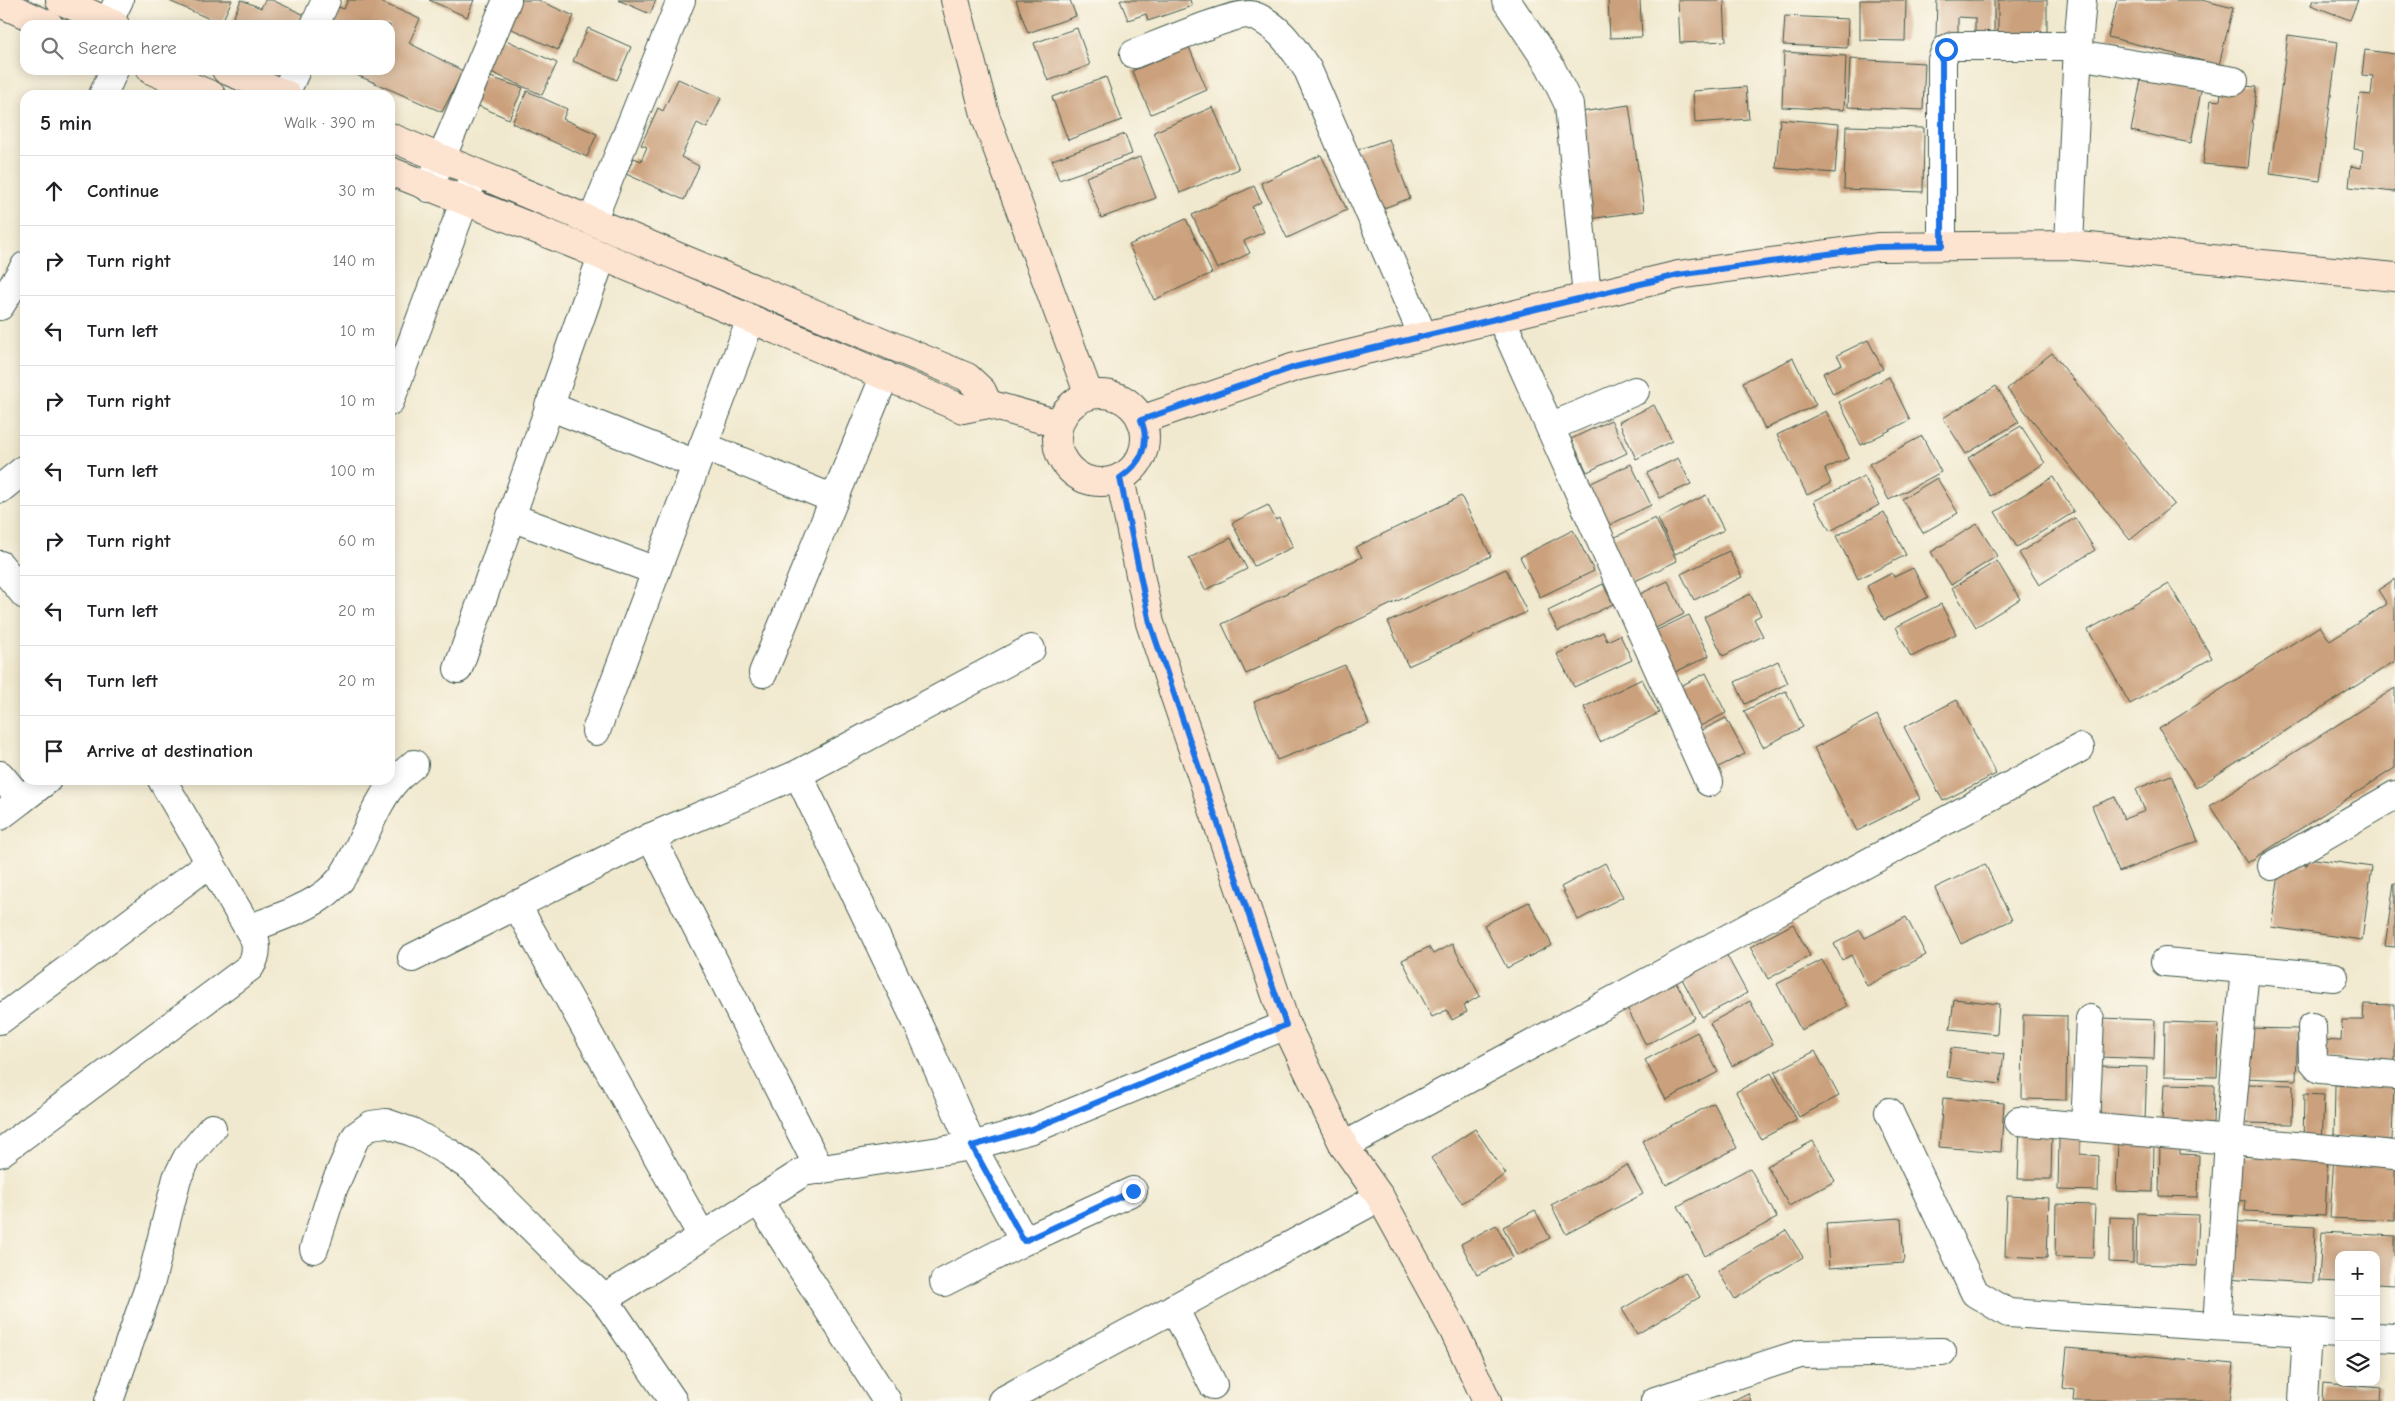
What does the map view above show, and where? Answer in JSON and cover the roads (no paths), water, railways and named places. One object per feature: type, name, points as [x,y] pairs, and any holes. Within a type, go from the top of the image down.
[{"type":"street","points":[[60,0],[113,18]]},
{"type":"street","points":[[317,20],[326,0]]},
{"type":"street","points":[[429,188],[507,0]]},
{"type":"street","points":[[592,221],[680,0]]},
{"type":"street","points":[[955,0],[986,118],[1089,395]]},
{"type":"street","points":[[1506,0],[1550,66],[1569,105],[1586,297]]},
{"type":"street","points":[[2069,246],[2082,0]]},
{"type":"street","points":[[0,3],[38,20]]},
{"type":"street","points":[[1134,54],[1229,19],[1249,14],[1268,23],[1289,41],[1308,70],[1423,336]]},
{"type":"street","points":[[1942,246],[1942,60],[1946,49],[1953,46],[2078,50],[2234,81]]},
{"type":"street","points":[[105,90],[112,75]]},
{"type":"street","points":[[163,75],[199,90]]},
{"type":"street","points":[[246,75],[289,86]]},
{"type":"street","points":[[395,139],[967,377],[982,391],[988,404]]},
{"type":"street","points":[[395,173],[602,256],[964,408],[988,404],[1059,424]]},
{"type":"street","points":[[395,372],[399,348],[475,173]]},
{"type":"street","points":[[1141,420],[1295,367],[1586,297],[1688,274],[1877,247],[2069,246],[2395,277]]},
{"type":"street","points":[[458,669],[602,256]]},
{"type":"street","points":[[0,306],[20,274]]},
{"type":"street","points":[[790,336],[800,308]]},
{"type":"street","points":[[1501,318],[1709,782]]},
{"type":"street","points":[[596,731],[751,319]]},
{"type":"street","points":[[763,673],[884,375]]},
{"type":"street","points":[[1550,427],[1635,391]]},
{"type":"street","points":[[1103,393],[1118,396],[1130,404],[1145,429],[1145,443],[1141,458],[1133,469],[1120,478],[1106,482],[1092,481],[1078,476],[1067,466],[1060,453],[1057,439],[1059,424],[1065,412],[1076,401],[1089,395],[1103,393]]},
{"type":"street","points":[[549,406],[834,499]]},
{"type":"street","points":[[0,489],[20,473]]},
{"type":"street","points":[[1120,478],[1150,623],[1286,1025],[1344,1146],[1380,1197],[1454,1331],[1487,1401]]},
{"type":"street","points":[[511,517],[656,572]]},
{"type":"street","points":[[0,565],[20,589]]},
{"type":"street","points":[[412,958],[516,904],[651,838],[798,774],[1031,649]]},
{"type":"street","points":[[1344,1146],[2080,748]]},
{"type":"street","points":[[395,782],[414,764]]},
{"type":"street","points":[[798,774],[923,1035],[972,1146],[1024,1241]]},
{"type":"street","points":[[0,775],[21,800]]},
{"type":"street","points":[[0,816],[40,785]]},
{"type":"street","points":[[0,1154],[250,967],[257,950],[255,940],[165,785]]},
{"type":"street","points":[[249,929],[304,906],[326,892],[339,880],[383,798],[393,785]]},
{"type":"street","points":[[2272,866],[2395,795]]},
{"type":"street","points":[[651,838],[820,1170]]},
{"type":"street","points":[[0,1020],[210,863]]},
{"type":"street","points":[[516,904],[702,1236]]},
{"type":"street","points":[[2165,962],[2334,977]]},
{"type":"street","points":[[2216,1326],[2229,1140],[2245,969]]},
{"type":"street","points":[[2085,1126],[2090,1019]]},
{"type":"street","points":[[604,1299],[803,1172],[972,1146],[1032,1129],[1286,1025]]},
{"type":"street","points":[[2312,1027],[2313,1061],[2320,1069],[2395,1075]]},
{"type":"street","points":[[1889,1112],[1975,1293],[2008,1312],[2335,1334]]},
{"type":"street","points":[[2019,1121],[2395,1155]]},
{"type":"street","points":[[314,1249],[333,1189],[356,1136],[371,1125],[386,1123],[412,1132],[448,1152],[473,1169],[604,1299],[674,1401]]},
{"type":"street","points":[[109,1401],[151,1281],[177,1178],[187,1158],[212,1128]]},
{"type":"street","points":[[944,1282],[1024,1241],[1133,1191]]},
{"type":"street","points":[[1002,1401],[1380,1197]]},
{"type":"street","points":[[758,1200],[887,1401]]},
{"type":"street","points":[[1174,1308],[1213,1385]]},
{"type":"street","points":[[2303,1401],[2307,1332]]},
{"type":"street","points":[[2380,1337],[2395,1338]]},
{"type":"street","points":[[1655,1401],[1800,1354],[1942,1352]]}]
